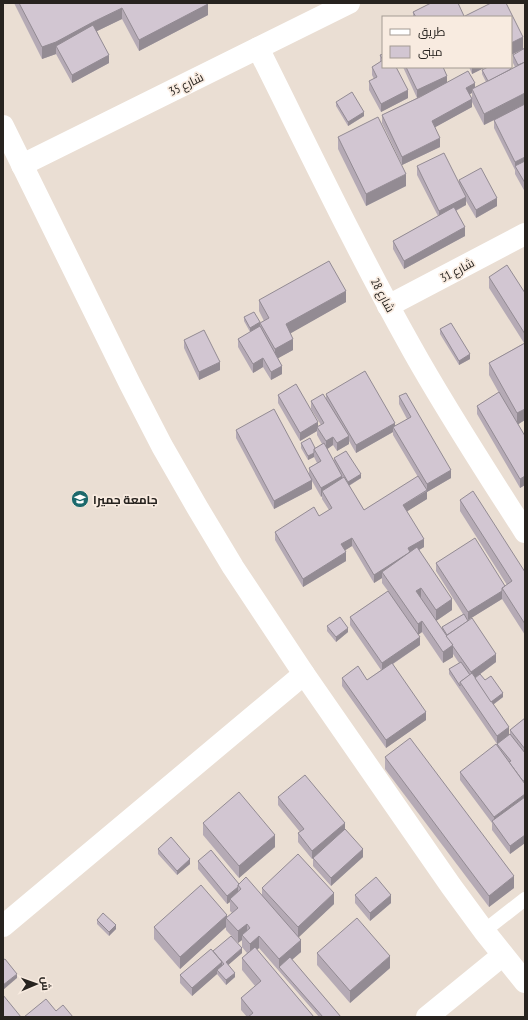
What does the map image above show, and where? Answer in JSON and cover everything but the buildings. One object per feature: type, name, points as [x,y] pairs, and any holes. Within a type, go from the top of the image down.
[{"type":"street","name":"شارع 35","points":[[22,165],[349,3]]},
{"type":"street","name":"شارع 28","points":[[258,48],[388,306],[434,388],[525,532]]},
{"type":"street","points":[[3,126],[130,384],[196,507],[233,567],[304,674],[451,886],[484,931],[525,982]]},
{"type":"street","name":"شارع 31","points":[[388,306],[525,234]]},
{"type":"street","points":[[3,926],[304,674]]},
{"type":"street","points":[[428,1017],[503,954]]},
{"type":"lane","points":[[484,931],[525,899]]},
{"type":"place","name":"جامعة جميرا","points":[[80,499]]}]
